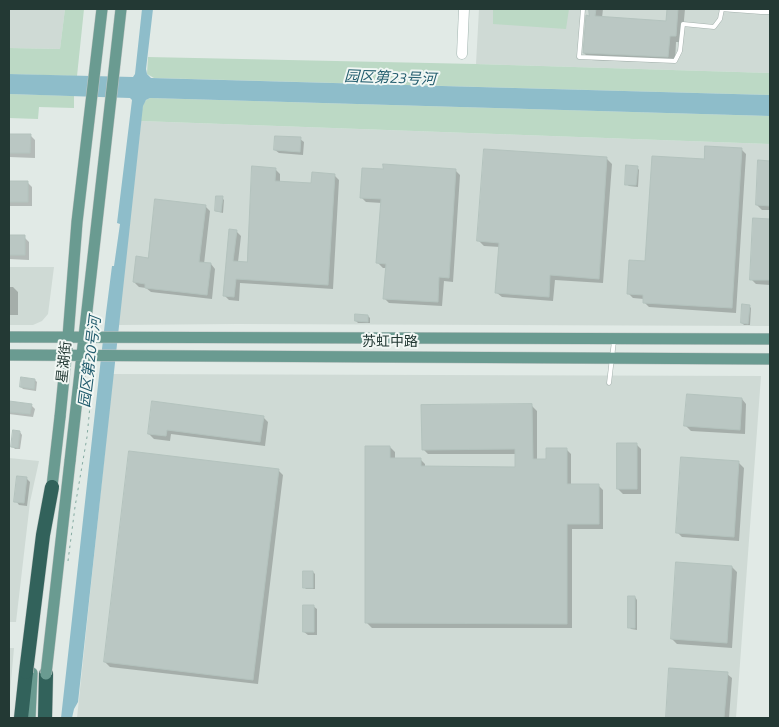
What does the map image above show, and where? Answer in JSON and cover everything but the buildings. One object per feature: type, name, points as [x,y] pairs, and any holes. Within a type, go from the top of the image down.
[{"type":"highway","points":[[21,718],[43,535],[52,487]]},
{"type":"highway","points":[[26,718],[32,673]]},
{"type":"highway","points":[[45,718],[46,674]]},
{"type":"main road","name":"星湖街","points":[[30,718],[32,673],[68,337],[77,222],[102,9]]},
{"type":"main road","name":"星湖街","points":[[39,718],[46,674],[121,9]]},
{"type":"main road","name":"苏虹中路","points":[[9,337],[770,339]]},
{"type":"main road","name":"苏虹中路","points":[[9,356],[770,359]]},
{"type":"street","points":[[462,54],[464,9]]},
{"type":"lane","points":[[583,9],[579,57],[675,61],[680,51],[683,24],[714,26],[720,19],[721,9],[762,10],[770,12]]},
{"type":"lane","points":[[609,383],[614,338]]},
{"type":"path","points":[[66,566],[69,560],[97,357]]},
{"type":"shaded area","points":[[9,9],[65,9],[60,49],[9,48]]},
{"type":"shaded area","points":[[479,9],[770,9],[770,73],[476,64]]},
{"type":"shaded area","points":[[141,121],[770,144],[770,326],[118,325]]},
{"type":"shaded area","points":[[9,267],[54,267],[48,314],[42,321],[33,325],[9,325]]},
{"type":"shaded area","points":[[113,374],[761,376],[736,718],[77,718]]},
{"type":"shaded area","points":[[9,458],[39,461],[30,502],[16,622],[9,622]]},
{"type":"shaded area","points":[[9,648],[14,648],[9,704]]},
{"type":"green space","points":[[65,9],[84,9],[77,76],[9,74],[9,48],[60,49]]},
{"type":"green space","points":[[493,9],[569,9],[566,29],[493,24]]},
{"type":"green space","points":[[148,57],[770,73],[770,95],[154,78],[147,74]]},
{"type":"green space","points":[[9,94],[74,96],[74,108],[39,107],[38,119],[9,118]]},
{"type":"green space","points":[[150,98],[770,116],[770,144],[141,121],[143,104]]},
{"type":"water","points":[[142,9],[153,9],[146,69],[147,74],[151,78],[770,95],[770,116],[150,98],[146,100],[143,106],[78,702],[72,718],[61,718],[106,313],[120,224],[117,223],[132,100],[130,98],[9,94],[9,74],[133,77],[135,74]]},
{"type":"water label","name":"园区第23号河","points":[[390,79]]},
{"type":"water label","name":"园区第20号河","points":[[91,362]]}]
